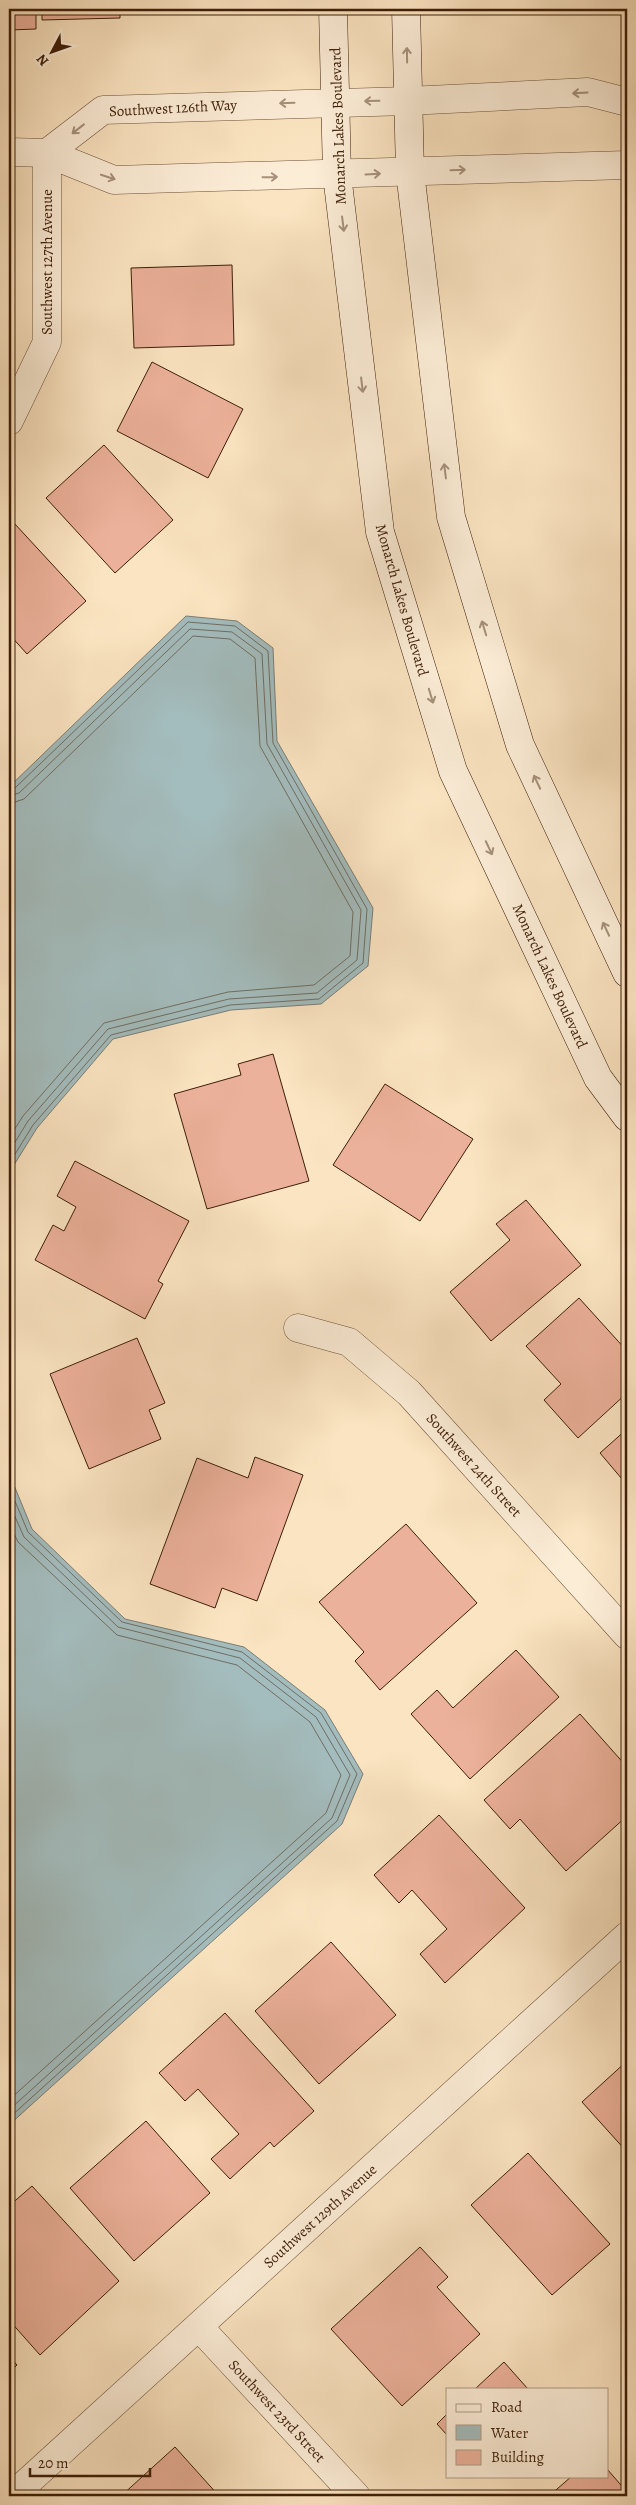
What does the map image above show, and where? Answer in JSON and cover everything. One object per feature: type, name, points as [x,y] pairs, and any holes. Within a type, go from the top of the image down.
[{"type":"street","name":"Monarch Lakes Boulevard","points":[[334,9],[337,175],[380,532],[453,771],[598,1078],[627,1117]]},
{"type":"street","points":[[406,9],[410,172],[451,517],[520,746],[627,973]]},
{"type":"street","name":"Southwest 126th Way","points":[[47,153],[103,110],[408,101],[588,92],[627,102]]},
{"type":"street","points":[[9,152],[47,153],[114,180],[337,175],[627,165]]},
{"type":"street","name":"Southwest 127th Avenue","points":[[9,421],[47,342],[47,153]]},
{"type":"street","name":"Southwest 24th Street","points":[[298,1328],[349,1342],[409,1393],[627,1636]]},
{"type":"street","name":"Southwest 129th Avenue","points":[[12,2496],[627,1936]]},
{"type":"street","name":"Southwest 23rd Street","points":[[199,2326],[356,2496]]},
{"type":"water","points":[[186,616],[237,621],[273,648],[277,741],[373,908],[368,966],[321,1004],[231,1010],[113,1039],[37,1128],[9,1173],[9,787]]},
{"type":"water","points":[[9,1473],[32,1529],[125,1619],[244,1647],[325,1710],[363,1774],[342,1824],[9,2125]]},
{"type":"building","points":[[9,9],[36,9],[36,29],[9,30]]},
{"type":"building","points":[[42,9],[120,9],[120,18],[42,20]]},
{"type":"building","points":[[232,265],[234,345],[134,348],[131,268]]},
{"type":"building","points":[[152,362],[243,409],[208,478],[117,431]]},
{"type":"building","points":[[104,445],[173,520],[115,573],[46,498]]},
{"type":"building","points":[[14,523],[86,601],[27,654],[9,634],[9,528]]},
{"type":"building","points":[[273,1054],[309,1181],[207,1209],[174,1094],[241,1075],[238,1064]]},
{"type":"building","points":[[385,1084],[473,1139],[420,1221],[333,1165]]},
{"type":"building","points":[[75,1161],[189,1221],[158,1281],[163,1284],[145,1319],[35,1260],[53,1225],[64,1231],[76,1207],[57,1196]]},
{"type":"building","points":[[526,1200],[581,1265],[491,1341],[450,1292],[510,1240],[496,1224]]},
{"type":"building","points":[[579,1298],[627,1351],[627,1393],[578,1438],[544,1400],[561,1384],[526,1346]]},
{"type":"building","points":[[137,1338],[165,1403],[149,1410],[161,1439],[89,1469],[50,1374]]},
{"type":"building","points":[[627,1429],[627,1485],[600,1453]]},
{"type":"building","points":[[255,1457],[303,1475],[257,1601],[222,1588],[215,1608],[150,1584],[197,1458],[248,1478]]},
{"type":"building","points":[[406,1524],[477,1603],[380,1690],[355,1661],[364,1652],[319,1602]]},
{"type":"building","points":[[516,1650],[559,1697],[470,1779],[411,1714],[437,1690],[453,1708]]},
{"type":"building","points":[[580,1714],[627,1767],[627,1816],[566,1871],[520,1819],[510,1829],[484,1800]]},
{"type":"building","points":[[439,1815],[525,1908],[445,1983],[420,1954],[447,1929],[412,1890],[399,1903],[374,1875]]},
{"type":"building","points":[[331,1942],[396,2015],[319,2084],[255,2011]]},
{"type":"building","points":[[225,2013],[314,2111],[274,2147],[270,2142],[230,2179],[211,2159],[239,2134],[198,2089],[185,2101],[159,2073]]},
{"type":"building","points":[[627,2061],[627,2152],[582,2102]]},
{"type":"building","points":[[146,2121],[210,2193],[134,2261],[70,2188]]},
{"type":"building","points":[[528,2153],[610,2244],[552,2295],[471,2205]]},
{"type":"building","points":[[32,2186],[119,2281],[40,2355],[9,2320],[9,2225],[13,2221],[9,2217],[9,2206]]},
{"type":"building","points":[[420,2247],[448,2277],[437,2287],[480,2334],[402,2406],[331,2329]]},
{"type":"building","points":[[9,2356],[17,2365],[9,2373]]},
{"type":"building","points":[[504,2362],[527,2388],[476,2388]]},
{"type":"building","points":[[446,2415],[446,2434],[437,2424]]},
{"type":"building","points":[[175,2447],[219,2496],[121,2496]]},
{"type":"building","points":[[608,2470],[627,2492],[627,2496],[549,2496],[570,2478],[608,2478]]}]
